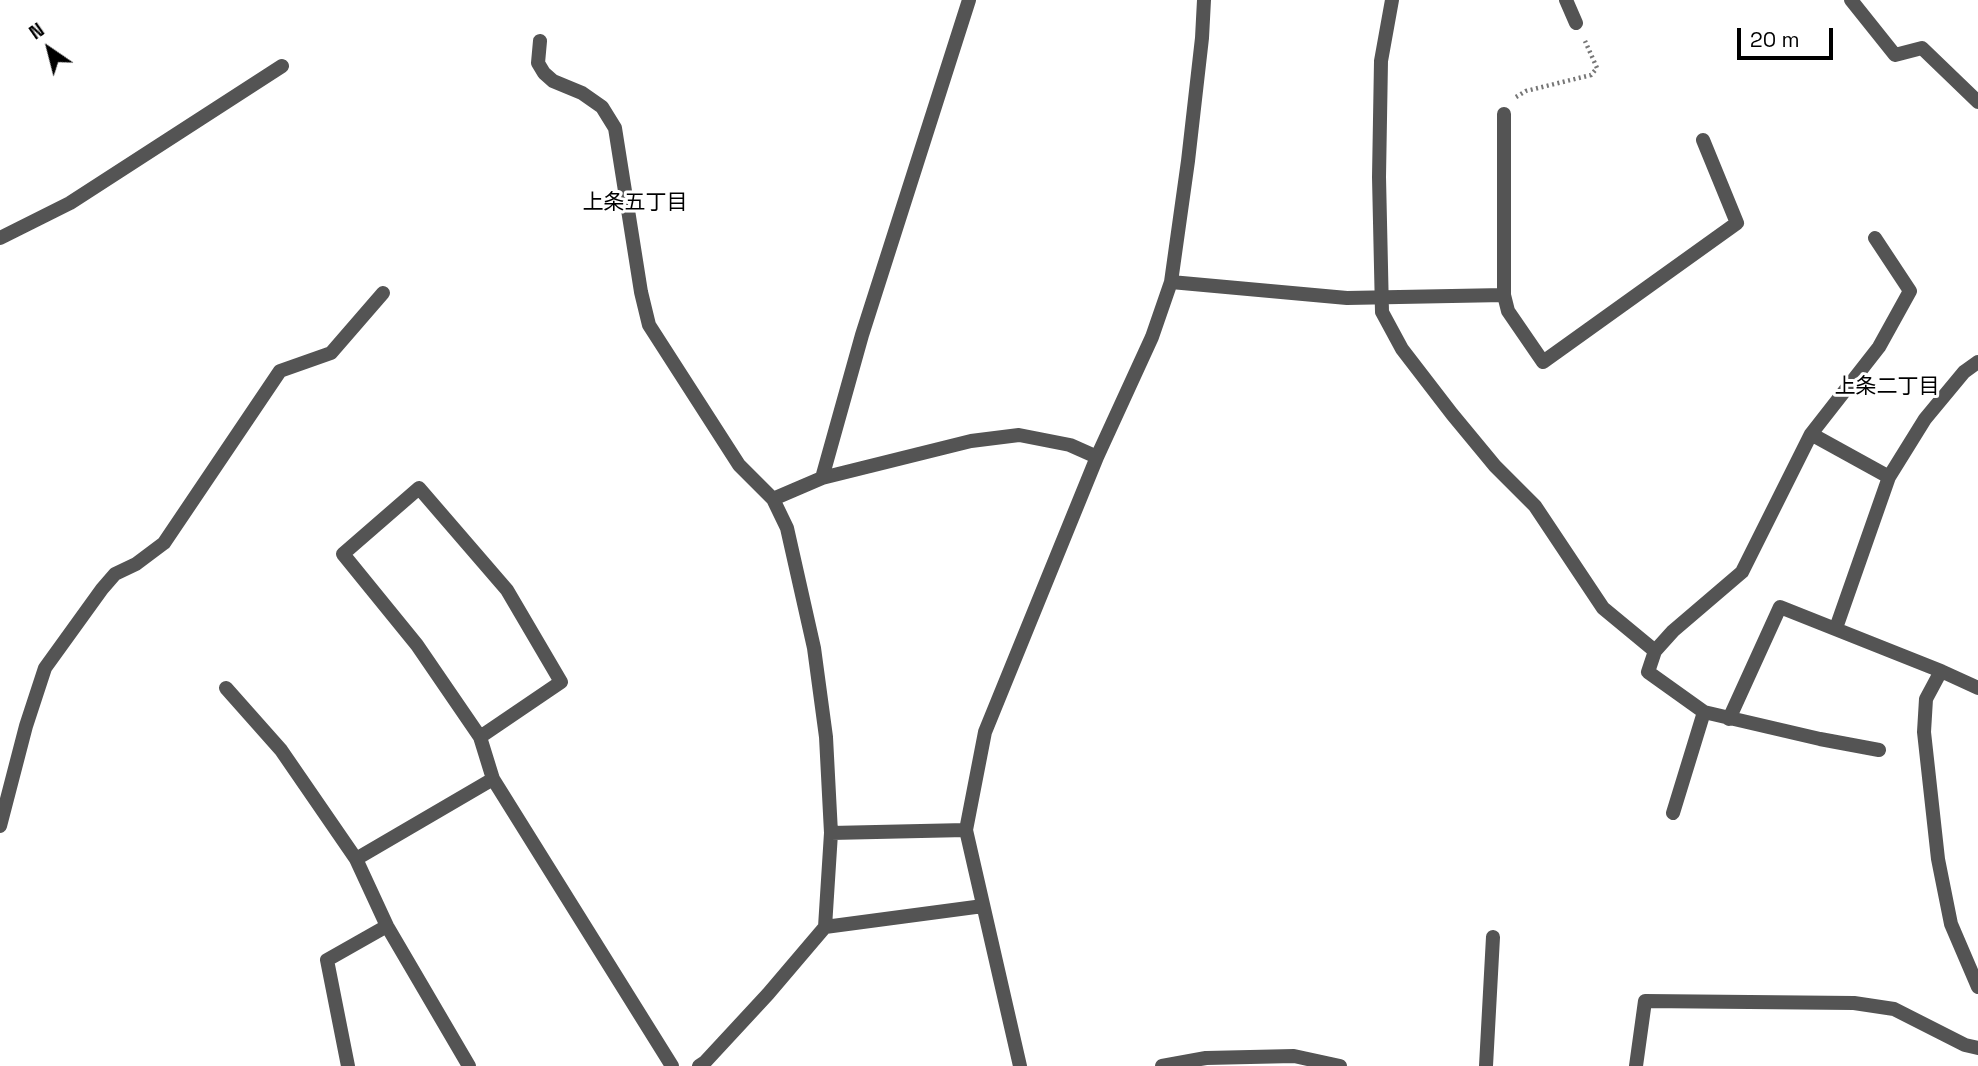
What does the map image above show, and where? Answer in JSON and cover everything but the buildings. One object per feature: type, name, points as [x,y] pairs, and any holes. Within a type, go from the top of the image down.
[{"type":"street","points":[[822,478],[862,335],[969,0]]},
{"type":"street","points":[[1020,1066],[966,830],[985,732],[1097,457],[1152,337],[1171,282],[1188,161],[1204,0]]},
{"type":"street","points":[[1392,0],[1381,61],[1381,312],[1410,360],[1494,466],[1535,506],[1603,608],[1655,651]]},
{"type":"street","points":[[1566,0],[1576,23]]},
{"type":"street","points":[[1851,0],[1895,55],[1922,48],[1978,102]]},
{"type":"street","points":[[540,41],[538,63],[544,73],[602,107],[615,128],[641,292],[649,326],[739,465],[774,499],[787,528],[814,648],[826,737],[831,833],[825,927],[704,1065]]},
{"type":"street","points":[[0,238],[70,203],[282,66]]},
{"type":"street","points":[[1504,114],[1504,296],[1508,311],[1543,362],[1737,223],[1703,140]]},
{"type":"street","points":[[1875,238],[1910,291],[1879,347],[1811,434],[1742,572],[1673,631],[1655,651],[1648,672],[1704,712],[1879,750]]},
{"type":"street","points":[[1171,282],[1347,298],[1504,296]]},
{"type":"street","points":[[0,826],[26,726],[45,668],[115,574],[136,564],[164,543],[280,371],[331,353],[383,293]]},
{"type":"street","points":[[1836,628],[1889,477],[1925,419],[1964,372],[1978,362]]},
{"type":"street","points":[[1811,434],[1889,477]]},
{"type":"street","points":[[774,499],[822,478],[971,441],[1020,435],[1070,445],[1097,457]]},
{"type":"street","points":[[480,737],[561,681],[507,590],[419,488],[343,554],[417,645],[480,737],[493,779],[673,1066]]},
{"type":"street","points":[[1729,719],[1780,607],[1978,688]]},
{"type":"street","points":[[1941,671],[1926,699],[1924,732],[1938,859],[1951,924],[1978,987]]},
{"type":"street","points":[[226,688],[281,750],[356,859],[387,926],[468,1066]]},
{"type":"street","points":[[1673,813],[1704,712]]},
{"type":"street","points":[[356,859],[493,779]]},
{"type":"street","points":[[831,833],[966,830]]},
{"type":"street","points":[[825,927],[983,906]]},
{"type":"street","points":[[348,1066],[327,960],[387,926]]},
{"type":"street","points":[[1486,1066],[1493,937]]},
{"type":"street","points":[[1636,1066],[1645,1001],[1854,1003],[1894,1010],[1965,1045],[1978,1048]]},
{"type":"street","points":[[1163,1066],[1206,1058],[1294,1056],[1340,1066]]},
{"type":"path","points":[[1504,114],[1510,100],[1526,90],[1591,75],[1597,68],[1576,23]]},
{"type":"district","name":"上条五丁目","points":[[635,203]]},
{"type":"district","name":"上条二丁目","points":[[1887,387]]}]
